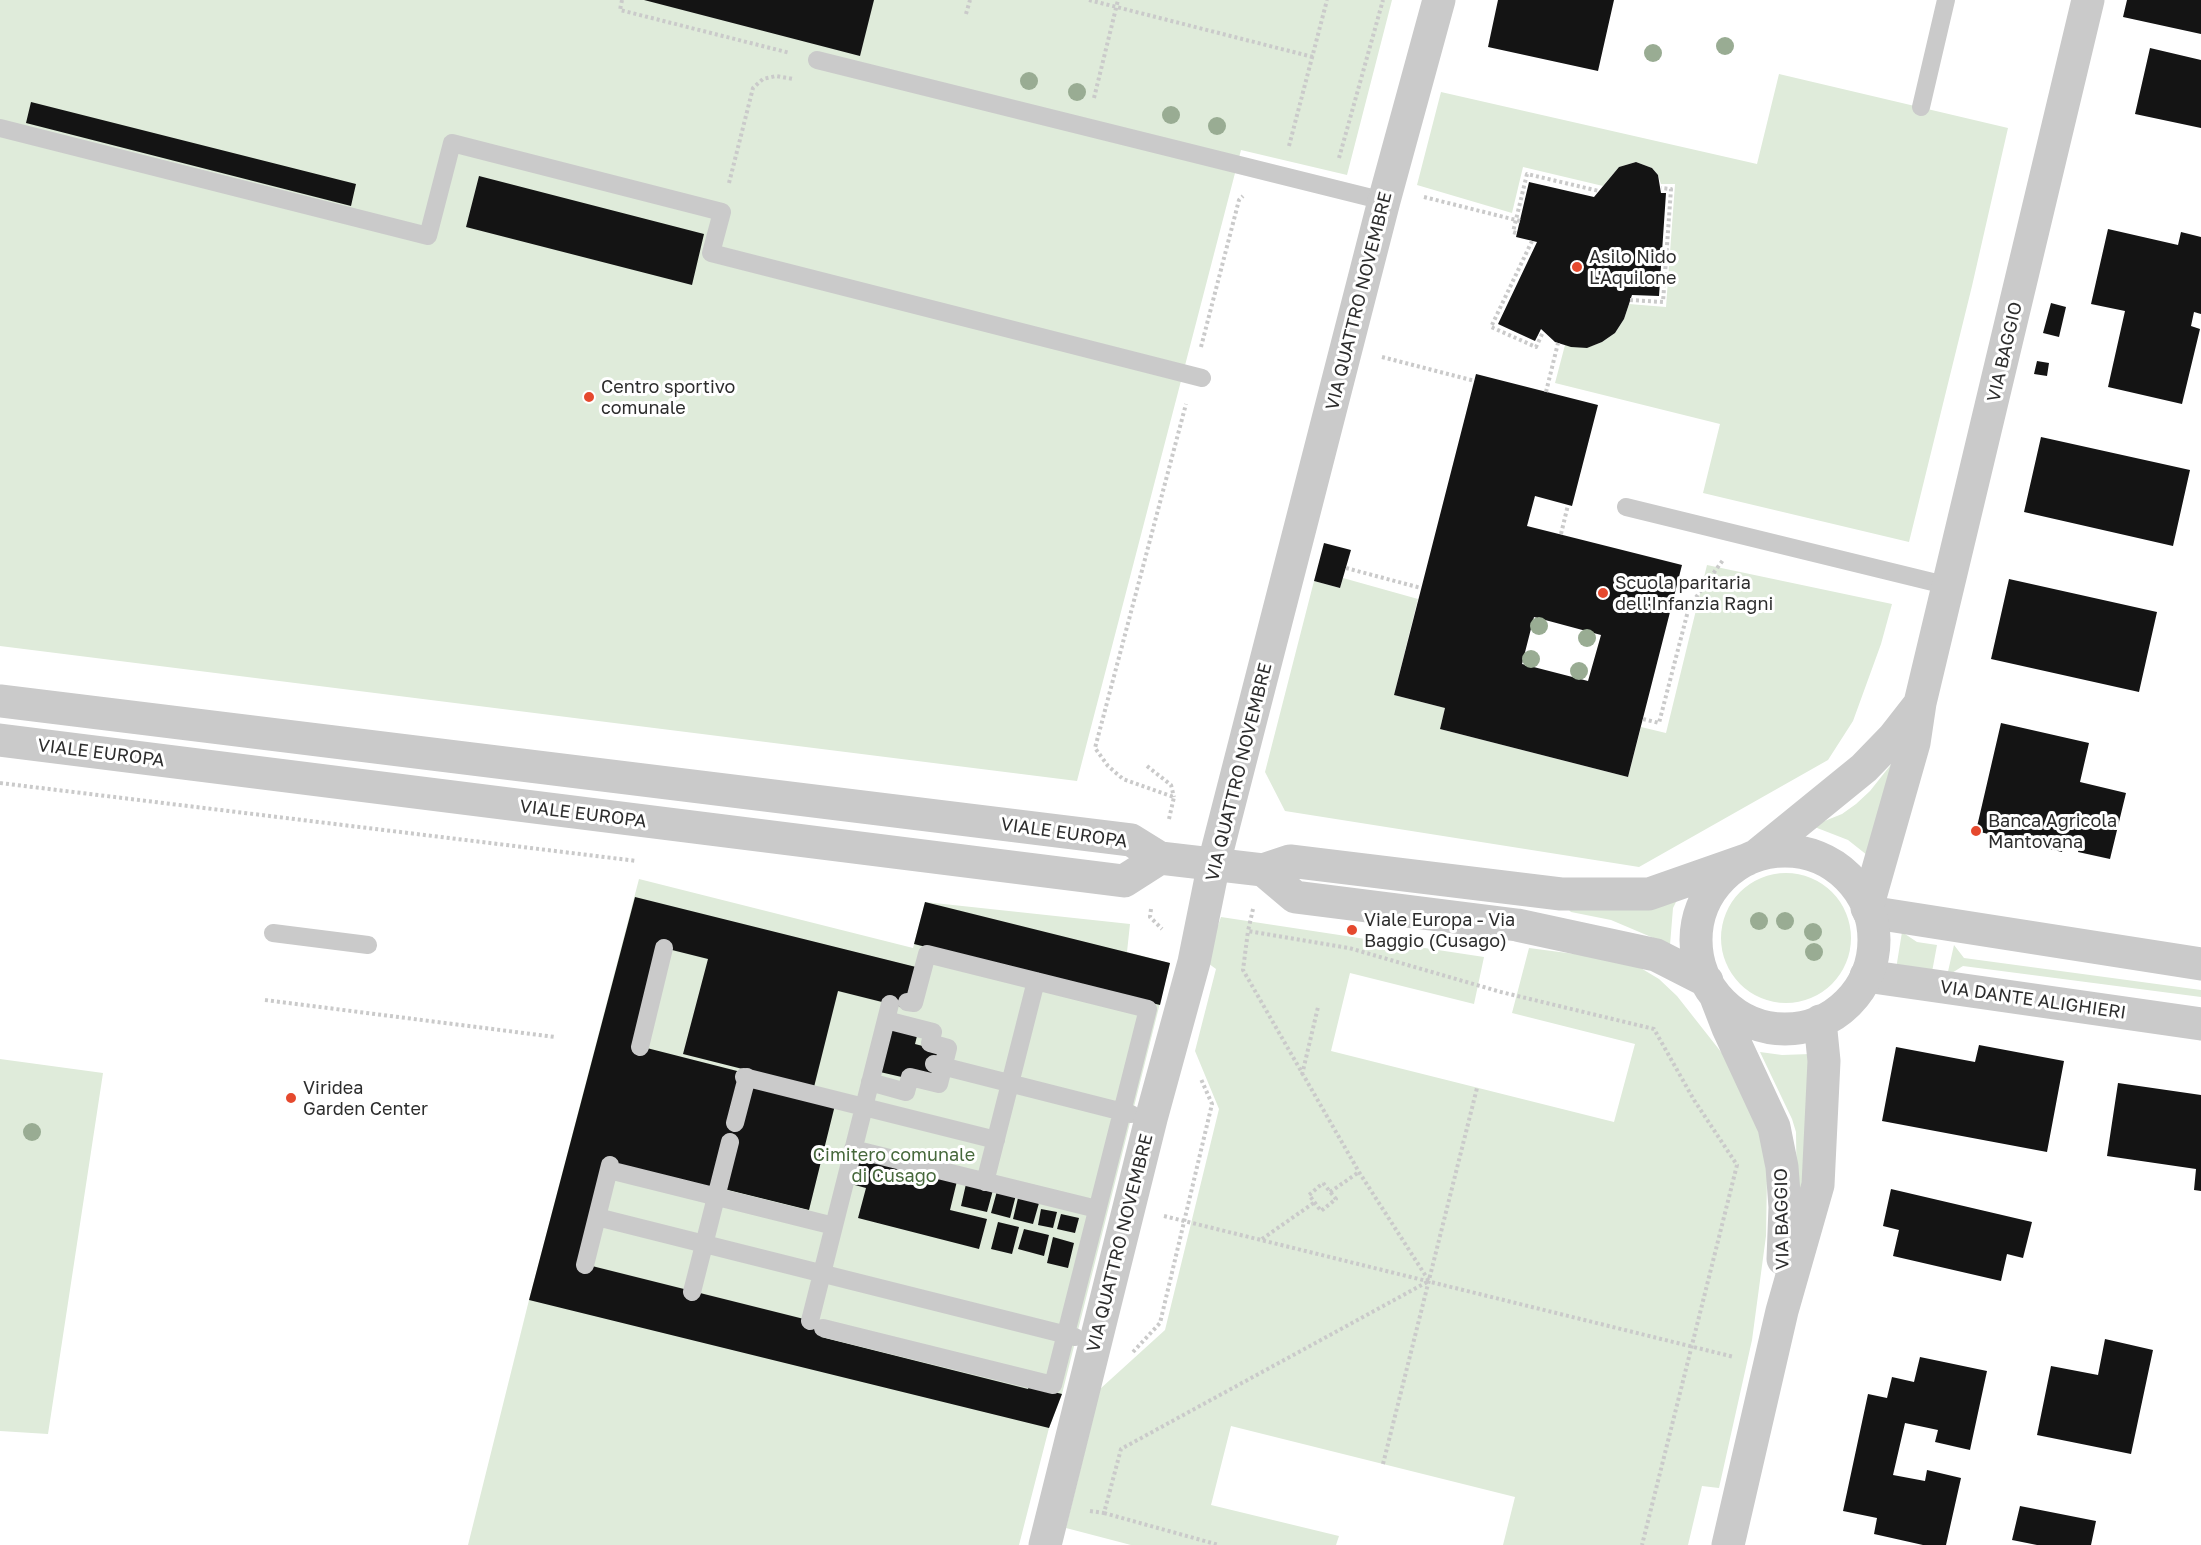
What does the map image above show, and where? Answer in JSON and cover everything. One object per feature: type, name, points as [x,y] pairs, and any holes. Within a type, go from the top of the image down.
[{"type":"street","name":"VIA QUATTRO NOVEMBRE","points":[[1045,1545],[1055,1504],[1080,1338],[1136,1116],[1194,962],[1214,863],[1400,198],[1440,0]]},
{"type":"street","name":"VIA BAGGIO","points":[[1868,910],[1914,743],[1920,703],[2088,0]]},
{"type":"street","name":"VIALE EUROPA","points":[[0,701],[1131,840],[1160,858],[1263,870],[1290,861],[1561,894],[1648,894],[1751,857]]},
{"type":"street","name":"VIA BAGGIO","points":[[1751,857],[1864,768],[1894,737],[1920,703]]},
{"type":"street","name":"VIALE EUROPA","points":[[0,740],[1124,881],[1160,858]]},
{"type":"street","points":[[1790,851],[1811,855],[1830,863],[1847,876],[1860,892],[1868,910],[1874,944],[1866,976],[1847,1003],[1820,1022],[1794,1028],[1767,1027],[1742,1018],[1727,1008],[1711,988],[1696,951],[1699,918],[1708,896],[1723,876],[1751,857],[1790,851]]},
{"type":"street","points":[[1263,870],[1295,897],[1517,925],[1656,956],[1711,988]]},
{"type":"street","points":[[1868,910],[2201,964]]},
{"type":"street","name":"VIA DANTE ALIGHIERI","points":[[1866,976],[2201,1024]]},
{"type":"street","name":"VIA BAGGIO","points":[[1711,988],[1774,1127],[1782,1167],[1785,1207],[1782,1311]]},
{"type":"street","name":"VIA BAGGIO","points":[[1728,1545],[1782,1311],[1818,1185],[1824,1061],[1820,1022]]},
{"type":"lane","points":[[1921,107],[1946,0]]},
{"type":"lane","points":[[817,60],[1330,188],[1400,198]]},
{"type":"lane","points":[[0,128],[428,236],[452,144],[722,212],[711,253],[1198,377]]},
{"type":"lane","points":[[1626,507],[1949,586]]},
{"type":"lane","points":[[273,933],[368,945]]},
{"type":"lane","points":[[640,1047],[664,948]]},
{"type":"lane","points":[[894,1009],[914,1003],[927,954],[1148,1009],[1136,1116],[930,1062]]},
{"type":"lane","points":[[985,1182],[1036,981]]},
{"type":"lane","points":[[870,1082],[906,1092],[910,1077],[930,1062],[933,1032],[894,1009]]},
{"type":"lane","points":[[597,1217],[822,1273],[1080,1338],[1053,1385],[816,1325],[822,1273],[870,1082],[894,1009]]},
{"type":"lane","points":[[735,1123],[745,1077],[996,1140]]},
{"type":"lane","points":[[692,1292],[730,1142]]},
{"type":"lane","points":[[853,1149],[985,1182],[1113,1208]]},
{"type":"lane","points":[[585,1265],[609,1167],[834,1226]]},
{"type":"path","points":[[622,0],[620,10],[817,60],[812,82],[776,76],[763,79],[753,88],[722,212]]},
{"type":"path","points":[[966,14],[970,0]]},
{"type":"path","points":[[1089,0],[1313,57]]},
{"type":"path","points":[[1088,127],[1118,0]]},
{"type":"path","points":[[1174,797],[1123,779],[1108,766],[1095,748],[1198,377],[1239,200],[1289,147],[1327,0]]},
{"type":"path","points":[[1330,188],[1383,0]]},
{"type":"path","points":[[1516,233],[1513,232],[1518,220],[1527,174],[1599,191]]},
{"type":"path","points":[[1630,300],[1663,302],[1671,189],[1661,188]]},
{"type":"path","points":[[1400,198],[1518,220]]},
{"type":"path","points":[[1532,241],[1491,327],[1536,347],[1542,332]]},
{"type":"path","points":[[1546,392],[1558,343]]},
{"type":"path","points":[[1373,355],[1475,381]]},
{"type":"path","points":[[1560,534],[1568,505]]},
{"type":"path","points":[[1644,719],[1659,723],[1689,607],[1741,535]]},
{"type":"path","points":[[1346,568],[1421,588]]},
{"type":"path","points":[[1673,603],[1689,607]]},
{"type":"path","points":[[1147,766],[1171,785],[1174,797],[1150,917],[1194,962]]},
{"type":"path","points":[[1263,870],[1248,931],[1243,970],[1359,1172],[1429,1281]]},
{"type":"path","points":[[1248,931],[1349,948],[1501,992],[1654,1029],[1694,1100],[1737,1165],[1642,1545]]},
{"type":"path","points":[[265,1000],[555,1037]]},
{"type":"path","points":[[1302,1075],[1318,1007]]},
{"type":"path","points":[[1130,1355],[1160,1323],[1212,1104],[1199,1074]]},
{"type":"path","points":[[1383,1464],[1477,1088]]},
{"type":"path","points":[[1330,1192],[1359,1172]]},
{"type":"path","points":[[1323,1183],[1330,1192],[1336,1199],[1321,1211],[1309,1195],[1323,1183]]},
{"type":"path","points":[[1262,1239],[1315,1202]]},
{"type":"path","points":[[1113,1208],[1262,1239],[1769,1365]]},
{"type":"path","points":[[1104,1513],[1121,1449],[1429,1281]]},
{"type":"path","points":[[1055,1504],[1104,1513],[1219,1545]]},
{"type":"green space","name":"Centro sportivo comunale","points":[[0,0],[1392,0],[1347,175],[1241,150],[1077,781],[0,646]]},
{"type":"green space","points":[[1779,74],[2008,128],[1909,542],[1703,493],[1720,424],[1555,383],[1565,345],[1586,348],[1602,342],[1615,333],[1624,319],[1629,304],[1666,307],[1675,184],[1661,184],[1652,168],[1636,162],[1619,167],[1603,186],[1523,167],[1512,213],[1417,185],[1441,92],[1757,164]]},
{"type":"green space","points":[[1707,565],[1892,604],[1881,644],[1853,721],[1828,760],[1639,867],[1285,811],[1265,772],[1314,581],[1340,588],[1343,578],[1418,599],[1394,695],[1445,708],[1440,729],[1628,777],[1641,727],[1666,733]]},
{"type":"green space","points":[[1897,757],[1867,855],[1848,840],[1812,826],[1842,814],[1856,804],[1870,791]]},
{"type":"green space","points":[[1786,873],[1811,878],[1832,892],[1846,913],[1851,938],[1846,963],[1832,984],[1811,998],[1786,1003],[1761,998],[1740,984],[1726,963],[1721,938],[1726,913],[1740,892],[1761,878]]},
{"type":"green space","name":"Cimitero comunale di Cusago","points":[[639,879],[913,948],[925,902],[1130,924],[1127,952],[1170,963],[1062,1394],[1049,1428],[1019,1545],[468,1545],[529,1300]]},
{"type":"green space","points":[[1677,900],[1673,908],[1670,945],[1611,920],[1571,912],[1567,908]]},
{"type":"green space","points":[[1221,917],[1484,957],[1474,1004],[1350,973],[1331,1051],[1614,1122],[1635,1044],[1512,1013],[1529,948],[1613,959],[1639,967],[1659,979],[1677,996],[1725,1057],[1760,1130],[1767,1176],[1766,1236],[1752,1340],[1719,1488],[1702,1486],[1688,1545],[1503,1545],[1515,1497],[1231,1426],[1211,1505],[1339,1536],[1336,1545],[1131,1545],[1066,1528],[1100,1389],[1165,1330],[1219,1109],[1195,1051],[1216,969],[1205,961]]},
{"type":"green space","points":[[1902,932],[1917,942],[1937,945],[1932,972],[1896,969]]},
{"type":"green space","points":[[1954,945],[1964,958],[2201,990],[2201,997],[1963,966],[1947,976]]},
{"type":"green space","points":[[1760,1052],[1782,1055],[1810,1054],[1808,1155],[1797,1210],[1796,1132]]},
{"type":"green space","points":[[0,1059],[103,1073],[48,1434],[0,1431]]},
{"type":"building","points":[[644,0],[874,0],[860,56]]},
{"type":"building","points":[[1498,0],[1614,0],[1598,71],[1488,47]]},
{"type":"building","points":[[2127,0],[2201,0],[2201,34],[2123,17]]},
{"type":"building","points":[[2150,48],[2201,60],[2201,128],[2135,114]]},
{"type":"building","points":[[31,102],[356,184],[351,206],[26,123]]},
{"type":"building","points":[[1636,162],[1652,168],[1658,175],[1661,193],[1666,193],[1659,296],[1632,295],[1624,319],[1615,333],[1587,348],[1571,347],[1555,342],[1541,329],[1535,341],[1498,324],[1537,242],[1516,237],[1529,182],[1594,197],[1619,167]]},
{"type":"building","points":[[479,176],[704,234],[692,285],[466,227]]},
{"type":"building","points":[[2108,229],[2178,245],[2181,232],[2201,237],[2201,314],[2194,312],[2191,326],[2200,329],[2182,404],[2108,387],[2125,311],[2091,304]]},
{"type":"building","points":[[2051,303],[2066,307],[2059,337],[2043,333]]},
{"type":"building","points":[[2037,361],[2049,363],[2047,376],[2034,374]]},
{"type":"building","points":[[1476,374],[1598,405],[1572,506],[1535,496],[1527,526],[1682,565],[1628,777],[1440,729],[1445,708],[1394,695]],"holes":[[[1534,617],[1601,635],[1588,681],[1522,664]]]},
{"type":"building","points":[[2041,437],[2190,470],[2173,546],[2024,512]]},
{"type":"building","points":[[1324,543],[1351,550],[1340,588],[1314,581]]},
{"type":"building","points":[[2009,579],[2157,612],[2139,692],[1991,659]]},
{"type":"building","points":[[2001,723],[2089,743],[2080,782],[2126,793],[2110,859],[2078,852],[2080,841],[2065,837],[2062,852],[1976,831]]},
{"type":"building","points":[[635,897],[916,967],[906,1008],[838,991],[814,1087],[683,1054],[708,959],[660,947],[635,1045],[745,1073],[748,1080],[836,1101],[809,1210],[720,1188],[714,1191],[605,1164],[580,1263],[824,1324],[821,1337],[1028,1389],[1029,1386],[1062,1394],[1049,1428],[529,1300]]},
{"type":"building","points":[[925,902],[1170,963],[1160,1005],[914,944]]},
{"type":"building","points":[[891,1026],[918,1032],[915,1044],[938,1050],[931,1076],[906,1078],[880,1072]]},
{"type":"building","points":[[1979,1045],[2064,1061],[2047,1152],[1882,1121],[1896,1047],[1975,1062]]},
{"type":"building","points":[[2118,1083],[2201,1095],[2201,1191],[2194,1190],[2196,1169],[2107,1156]]},
{"type":"building","points":[[858,1156],[957,1181],[950,1210],[987,1219],[979,1249],[858,1218],[866,1188],[851,1184]]},
{"type":"building","points":[[966,1184],[993,1190],[987,1212],[961,1206]]},
{"type":"building","points":[[1891,1189],[2032,1222],[2023,1258],[2007,1254],[2001,1281],[1893,1256],[1899,1230],[1883,1226]]},
{"type":"building","points":[[997,1191],[1016,1195],[1010,1218],[991,1213]]},
{"type":"building","points":[[1018,1198],[1039,1203],[1033,1224],[1013,1219]]},
{"type":"building","points":[[1041,1209],[1057,1212],[1053,1228],[1038,1225]]},
{"type":"building","points":[[1061,1214],[1079,1218],[1075,1233],[1057,1229]]},
{"type":"building","points":[[998,1222],[1019,1227],[1012,1254],[991,1249]]},
{"type":"building","points":[[1024,1229],[1049,1235],[1044,1256],[1018,1249]]},
{"type":"building","points":[[1053,1237],[1074,1243],[1068,1268],[1047,1263]]},
{"type":"building","points":[[2105,1339],[2153,1350],[2131,1454],[2037,1435],[2051,1366],[2098,1375]]},
{"type":"building","points":[[1920,1357],[1987,1371],[1970,1450],[1935,1442],[1938,1430],[1905,1423],[1893,1475],[1925,1481],[1927,1470],[1961,1478],[1946,1545],[1923,1545],[1874,1534],[1877,1518],[1843,1511],[1868,1394],[1887,1398],[1892,1377],[1914,1382]]},
{"type":"building","points":[[2020,1506],[2096,1521],[2091,1545],[2037,1545],[2012,1540]]},
{"type":"place","name":"Asilo Nido L'Aquilone","points":[[1577,267]]},
{"type":"place","name":"Centro sportivo comunale","points":[[589,397]]},
{"type":"place","name":"Scuola paritaria dell'Infanzia Ragni","points":[[1603,593]]},
{"type":"place","name":"Banca Agricola Mantovana","points":[[1976,831]]},
{"type":"place","name":"Viale Europa - Via Baggio (Cusago)","points":[[1352,930]]},
{"type":"place","name":"Viridea Garden Center","points":[[291,1098]]}]
